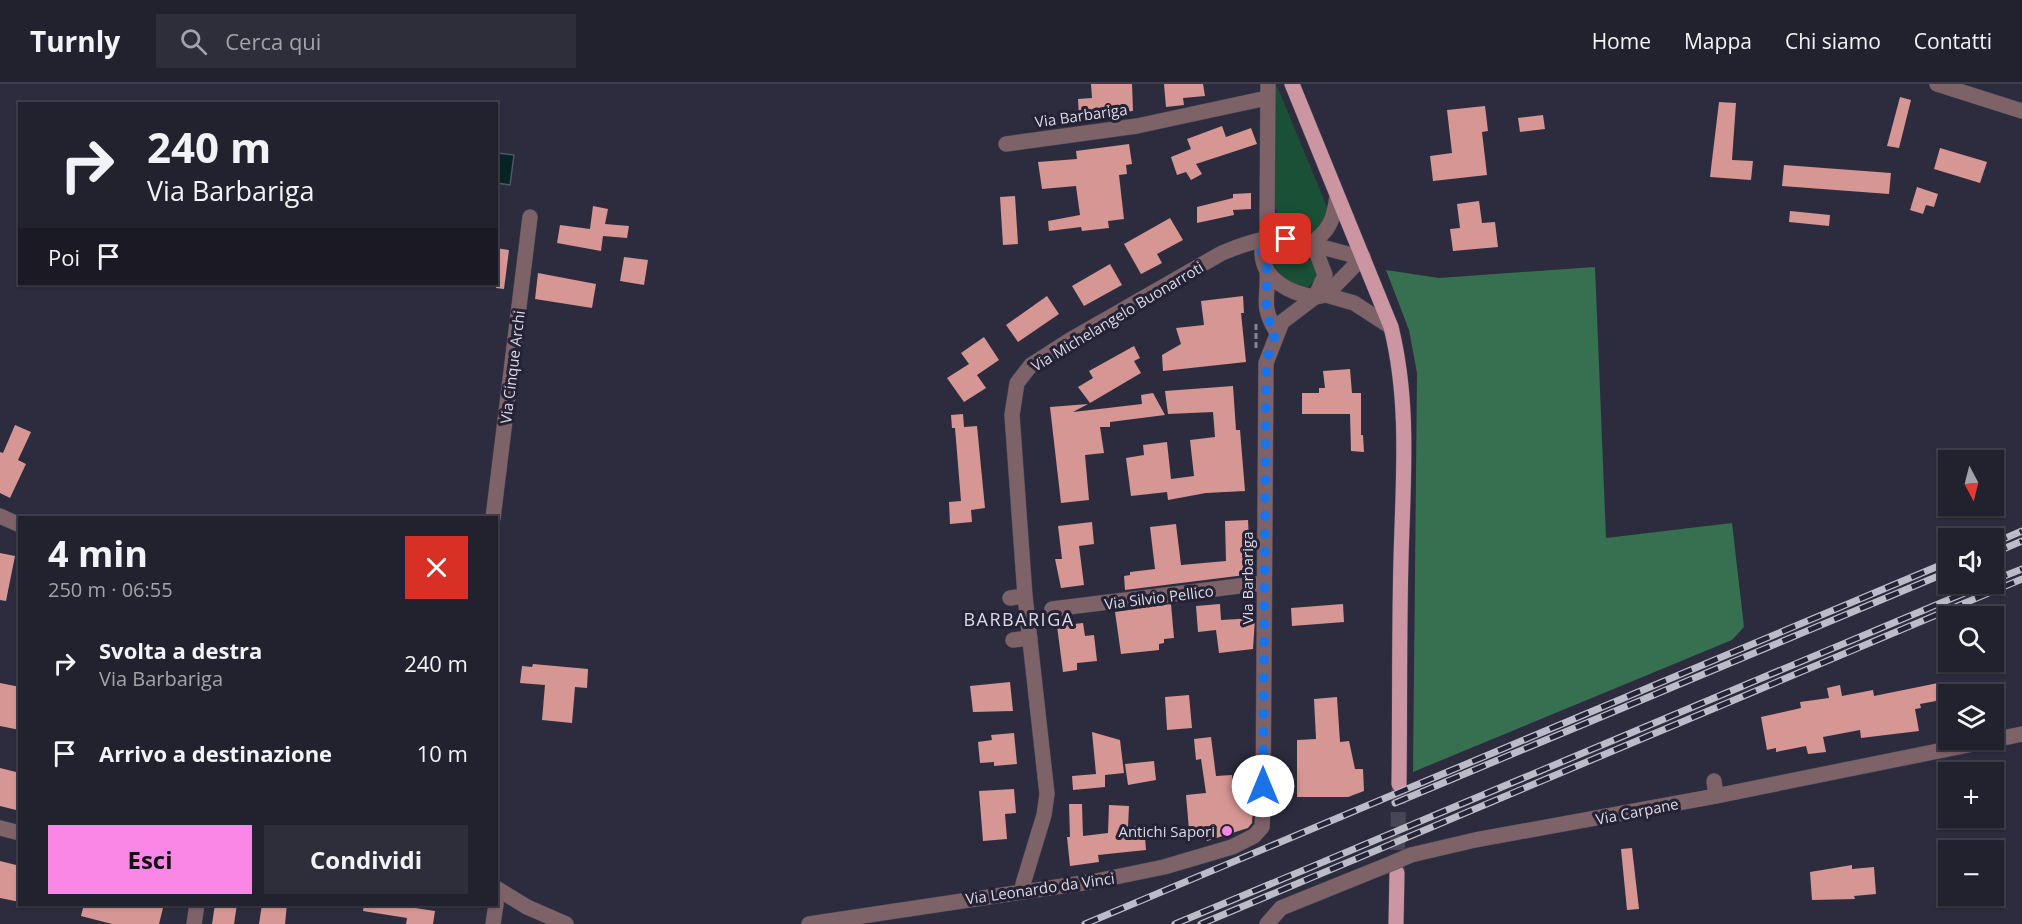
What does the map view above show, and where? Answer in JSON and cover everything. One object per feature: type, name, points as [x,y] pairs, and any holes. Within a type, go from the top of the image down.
[{"type":"main road","points":[[1292,84],[1391,327],[1399,360],[1405,410],[1400,784]]},
{"type":"main road","points":[[1396,924],[1397,873]]},
{"type":"street","points":[[1937,84],[2022,111]]},
{"type":"street","name":"Via Barbariga","points":[[1006,144],[1137,126],[1267,91],[1266,239],[1261,250],[1267,270],[1267,318],[1276,331]]},
{"type":"street","points":[[1308,245],[1317,240],[1330,225],[1337,196]]},
{"type":"street","name":"Via Cinque Archi","points":[[493,516],[530,217]]},
{"type":"street","points":[[1266,239],[1286,239],[1363,257]]},
{"type":"street","name":"Via Michelangelo Buonarroti","points":[[1023,892],[1023,884],[1044,815],[1047,794],[1030,638],[1018,597],[1024,544],[1012,415],[1017,382],[1031,365],[1080,334],[1222,253],[1266,239]]},
{"type":"street","points":[[1308,245],[1317,254],[1325,275],[1321,296]]},
{"type":"street","name":"Via Barbariga","points":[[1262,827],[1266,363],[1276,331],[1291,313],[1321,296],[1363,257]]},
{"type":"street","points":[[1267,270],[1283,287],[1354,303],[1391,327]]},
{"type":"street","points":[[0,516],[18,524]]},
{"type":"street","name":"Via Silvio Pellico","points":[[1052,609],[1264,582]]},
{"type":"street","points":[[1013,640],[1030,638]]},
{"type":"street","name":"Via Carpane","points":[[1267,924],[1281,908],[1411,855],[1569,816],[2022,734]]},
{"type":"street","name":"Via Leonardo da Vinci","points":[[809,924],[1023,892],[1164,867],[1232,847],[1254,836],[1262,827]]},
{"type":"street","points":[[0,828],[18,832]]},
{"type":"street","points":[[498,897],[566,924]]},
{"type":"street","points":[[194,924],[197,906]]},
{"type":"street","points":[[493,924],[496,906]]},
{"type":"green space","points":[[1277,86],[1327,207],[1325,218],[1319,228],[1310,233],[1294,231],[1275,208],[1274,95]]},
{"type":"green space","points":[[1275,246],[1297,250],[1311,261],[1318,276],[1308,288],[1288,280],[1278,271],[1270,251]]},
{"type":"green space","points":[[1595,267],[1606,538],[1732,523],[1744,627],[1732,640],[1413,772],[1417,373],[1409,330],[1386,270],[1439,278]]},
{"type":"shaded area","points":[[498,153],[514,155],[510,185],[498,183]]},
{"type":"building","points":[[1091,84],[1132,84],[1133,111],[1079,116],[1078,99],[1092,98]]},
{"type":"building","points":[[1164,84],[1203,84],[1205,96],[1183,98],[1184,105],[1166,107]]},
{"type":"building","points":[[1900,97],[1911,100],[1899,148],[1887,146]]},
{"type":"building","points":[[1719,102],[1736,103],[1732,160],[1753,161],[1751,180],[1710,177]]},
{"type":"building","points":[[1485,106],[1488,131],[1482,132],[1487,175],[1433,181],[1430,156],[1452,153],[1447,110]]},
{"type":"building","points":[[1543,115],[1545,129],[1520,132],[1518,118]]},
{"type":"building","points":[[1222,126],[1226,137],[1251,128],[1257,144],[1196,164],[1202,174],[1191,180],[1186,172],[1177,175],[1171,157],[1191,149],[1187,139]]},
{"type":"building","points":[[1129,144],[1132,164],[1126,165],[1127,174],[1119,175],[1124,219],[1108,221],[1109,228],[1082,231],[1081,227],[1049,231],[1048,221],[1080,215],[1076,186],[1042,189],[1038,162],[1077,159],[1076,151]]},
{"type":"building","points":[[1940,148],[1987,162],[1980,183],[1934,169]]},
{"type":"building","points":[[1784,165],[1891,173],[1889,194],[1782,186]]},
{"type":"building","points":[[1917,187],[1938,194],[1934,207],[1926,205],[1923,214],[1910,210]]},
{"type":"building","points":[[1251,193],[1251,209],[1233,210],[1234,215],[1197,223],[1197,207],[1233,198],[1233,194]]},
{"type":"building","points":[[1015,196],[1018,244],[1003,245],[1000,197]]},
{"type":"building","points":[[1479,201],[1482,223],[1495,222],[1498,247],[1453,251],[1450,229],[1460,228],[1457,204]]},
{"type":"building","points":[[593,206],[608,209],[605,224],[629,226],[627,238],[603,236],[601,251],[557,243],[560,225],[590,229]]},
{"type":"building","points":[[1790,211],[1830,215],[1829,226],[1789,222]]},
{"type":"building","points":[[1170,218],[1183,240],[1157,254],[1162,263],[1141,274],[1124,244]]},
{"type":"building","points":[[498,248],[509,250],[504,289],[496,288],[498,285]]},
{"type":"building","points":[[624,257],[648,260],[644,285],[620,281]]},
{"type":"building","points":[[1110,264],[1122,285],[1084,306],[1072,286]]},
{"type":"building","points":[[538,273],[596,284],[592,308],[535,299]]},
{"type":"building","points":[[1047,296],[1059,314],[1018,342],[1006,325]]},
{"type":"building","points":[[1243,296],[1244,313],[1241,313],[1246,362],[1163,371],[1162,355],[1181,344],[1176,328],[1204,325],[1201,301]]},
{"type":"building","points":[[984,337],[999,360],[977,375],[986,388],[964,402],[947,378],[969,364],[961,353]]},
{"type":"building","points":[[1134,346],[1140,358],[1134,361],[1141,373],[1090,403],[1078,387],[1093,378],[1089,371]]},
{"type":"building","points":[[1350,369],[1352,393],[1361,393],[1361,435],[1363,435],[1364,452],[1351,451],[1350,414],[1302,414],[1302,393],[1319,393],[1319,388],[1325,388],[1323,371]]},
{"type":"building","points":[[1233,386],[1236,430],[1240,430],[1245,491],[1206,493],[1168,500],[1167,492],[1131,496],[1126,458],[1144,455],[1143,445],[1167,442],[1171,479],[1194,476],[1190,440],[1215,437],[1213,412],[1168,414],[1165,391]]},
{"type":"building","points":[[1153,393],[1165,415],[1110,422],[1110,427],[1100,427],[1104,453],[1085,455],[1089,500],[1061,503],[1050,407],[1088,404],[1073,412],[1142,404],[1141,395]]},
{"type":"building","points":[[963,414],[964,427],[977,426],[985,508],[971,510],[972,522],[950,524],[949,502],[961,501],[955,428],[952,428],[951,415]]},
{"type":"building","points":[[15,425],[31,432],[18,460],[26,464],[10,498],[0,493],[0,452],[3,453]]},
{"type":"building","points":[[1248,520],[1249,539],[1243,539],[1245,575],[1125,590],[1124,576],[1130,575],[1130,572],[1155,569],[1150,527],[1176,524],[1181,565],[1226,561],[1225,521]]},
{"type":"building","points":[[1092,522],[1094,544],[1079,546],[1084,585],[1061,588],[1055,559],[1062,559],[1058,526]]},
{"type":"building","points":[[0,553],[15,556],[6,601],[0,600]]},
{"type":"building","points":[[1171,604],[1174,638],[1164,639],[1164,643],[1159,644],[1159,650],[1121,654],[1115,612]]},
{"type":"building","points":[[1220,604],[1221,620],[1255,618],[1253,649],[1219,653],[1216,630],[1198,632],[1196,606]]},
{"type":"building","points":[[1343,604],[1344,622],[1292,626],[1291,608]]},
{"type":"building","points":[[1083,623],[1085,636],[1094,635],[1097,661],[1077,663],[1077,670],[1063,672],[1057,626]]},
{"type":"building","points":[[533,664],[588,669],[587,688],[575,687],[572,723],[542,720],[545,685],[520,683],[522,666],[532,667]]},
{"type":"building","points":[[1010,682],[1013,711],[973,712],[970,686]]},
{"type":"building","points":[[0,683],[18,687],[18,730],[0,726]]},
{"type":"building","points":[[1938,683],[1938,701],[1920,704],[1921,708],[1915,709],[1919,731],[1861,738],[1860,730],[1823,737],[1826,752],[1808,754],[1806,746],[1776,752],[1776,748],[1767,750],[1761,717],[1801,708],[1800,702],[1829,698],[1827,688],[1840,685],[1842,696],[1873,690],[1874,696]]},
{"type":"building","points":[[1189,695],[1192,728],[1167,730],[1165,697]]},
{"type":"building","points":[[1337,697],[1340,742],[1349,741],[1355,769],[1363,769],[1364,791],[1348,797],[1297,797],[1297,740],[1316,739],[1314,699]]},
{"type":"building","points":[[1092,732],[1120,740],[1124,773],[1105,775],[1105,787],[1073,790],[1072,776],[1096,774]]},
{"type":"building","points":[[1014,733],[1017,764],[994,766],[994,762],[980,763],[978,742],[992,740],[991,735]]},
{"type":"building","points":[[1211,737],[1216,776],[1232,775],[1233,787],[1253,786],[1253,809],[1252,823],[1248,828],[1207,841],[1203,827],[1189,830],[1186,795],[1206,793],[1201,759],[1196,760],[1194,739]]},
{"type":"building","points":[[1154,761],[1156,780],[1128,785],[1125,764]]},
{"type":"building","points":[[0,768],[18,772],[18,810],[0,806]]},
{"type":"building","points":[[1014,789],[1016,813],[1005,814],[1007,839],[983,841],[979,791]]},
{"type":"building","points":[[1069,804],[1082,804],[1083,836],[1108,833],[1109,805],[1129,806],[1128,827],[1144,825],[1146,850],[1098,855],[1099,862],[1070,866],[1067,837],[1070,837]]},
{"type":"building","points":[[1632,848],[1639,909],[1627,910],[1621,849]]},
{"type":"building","points":[[0,861],[18,866],[18,902],[0,898]]},
{"type":"building","points":[[1852,865],[1852,869],[1874,867],[1876,894],[1854,896],[1855,899],[1812,900],[1810,872]]},
{"type":"building","points":[[84,906],[164,906],[159,924],[112,924],[81,916]]},
{"type":"building","points":[[215,906],[237,906],[234,924],[212,924]]},
{"type":"building","points":[[262,906],[287,906],[285,924],[259,924]]},
{"type":"building","points":[[364,906],[409,906],[435,911],[433,924],[406,924],[407,918],[363,911]]},
{"type":"tunnel","points":[[1397,873],[1399,784]]},
{"type":"railway","points":[[2004,539],[2022,531]]},
{"type":"railway","points":[[2004,549],[2022,541]]},
{"type":"railway","points":[[1085,924],[1938,566]]},
{"type":"railway","points":[[2004,576],[2022,569]]},
{"type":"railway","points":[[1395,803],[1938,576]]},
{"type":"railway","points":[[1201,924],[2022,579]]},
{"type":"railway","points":[[1175,924],[1962,594]]},
{"type":"place","name":"Antichi Sapori","points":[[1227,831]]},
{"type":"district","name":"BARBARIGA","points":[[1019,619]]},
{"type":"route","points":[[1263,786],[1266,363],[1276,331],[1266,314],[1268,280],[1261,250],[1266,239],[1286,239]]}]
